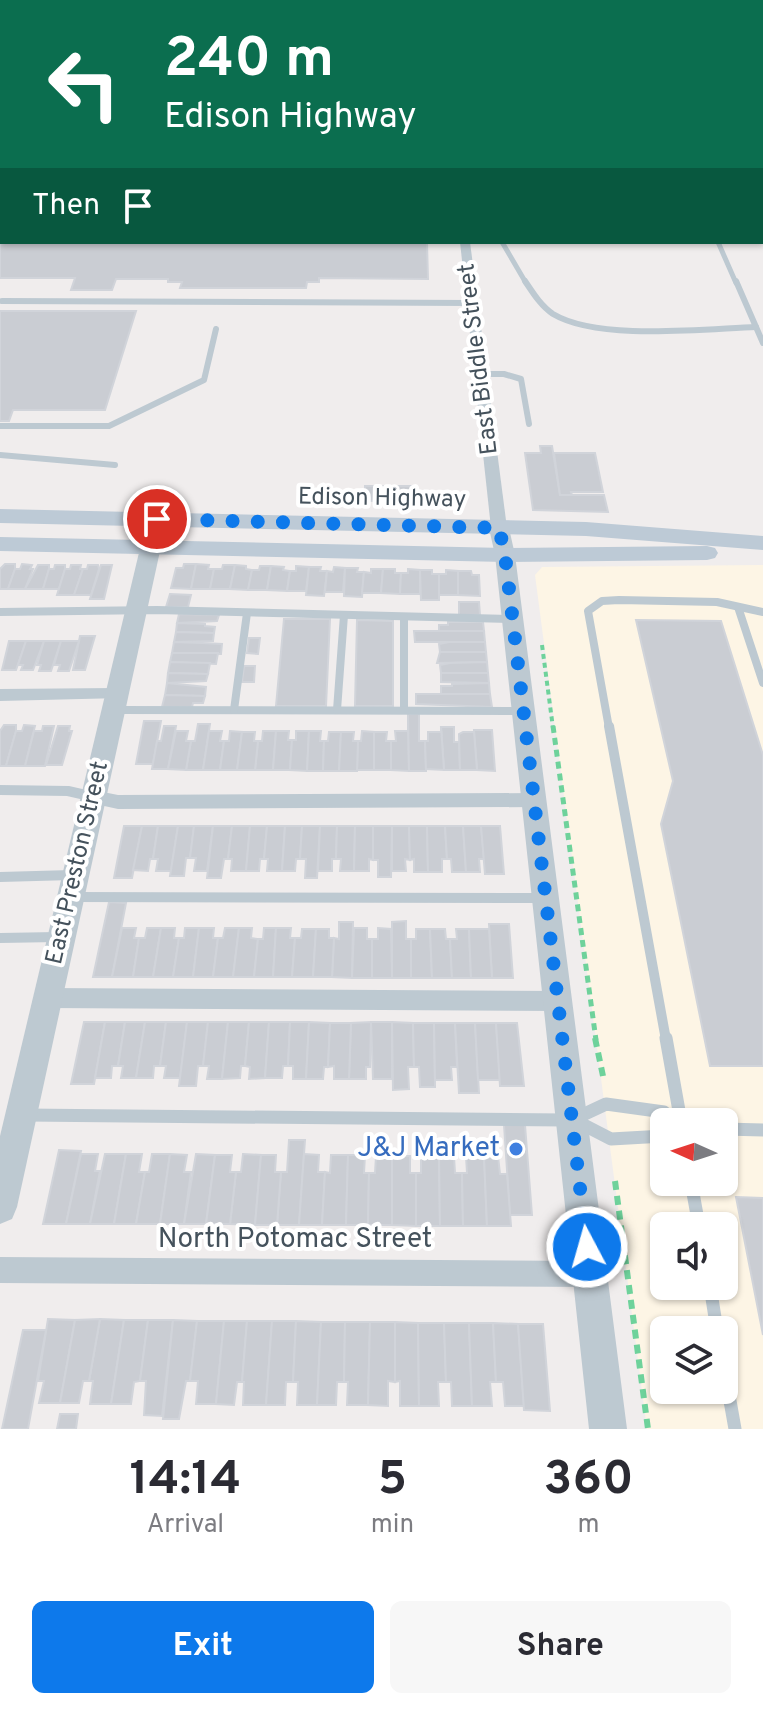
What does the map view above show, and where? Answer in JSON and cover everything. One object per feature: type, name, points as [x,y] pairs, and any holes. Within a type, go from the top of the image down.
[{"type":"main road","name":"Edison Highway","points":[[0,516],[157,519],[502,542],[763,552]]},
{"type":"main road","name":"Edison Highway","points":[[0,544],[149,547],[502,542],[586,529],[763,543]]},
{"type":"street","name":"East Biddle Street","points":[[465,244],[525,711],[556,801],[548,898],[577,989],[573,1120],[608,1429]]},
{"type":"street","name":"East Preston Street","points":[[0,1207],[157,519]]},
{"type":"street","points":[[0,695],[114,702]]},
{"type":"street","points":[[93,797],[118,802],[556,801]]},
{"type":"street","points":[[48,998],[577,989]]},
{"type":"street","name":"North Potomac Street","points":[[0,1270],[590,1274]]},
{"type":"lane","points":[[753,0],[763,0]]},
{"type":"lane","points":[[503,244],[510,262],[552,312],[578,325],[621,328],[756,327]]},
{"type":"lane","points":[[719,244],[763,343]]},
{"type":"lane","points":[[2,301],[471,303]]},
{"type":"lane","points":[[0,426],[109,426],[142,412],[153,402],[204,380],[216,329]]},
{"type":"lane","points":[[481,374],[504,374],[521,379],[529,424]]},
{"type":"lane","points":[[0,455],[115,465]]},
{"type":"lane","points":[[676,1108],[588,611],[602,601],[619,600],[717,602],[763,612]]},
{"type":"lane","points":[[738,607],[763,683]]},
{"type":"lane","points":[[0,612],[513,619]]},
{"type":"lane","points":[[234,710],[247,613]]},
{"type":"lane","points":[[337,710],[344,615]]},
{"type":"lane","points":[[404,617],[404,709]]},
{"type":"lane","points":[[114,702],[234,710],[525,711]]},
{"type":"lane","points":[[0,790],[68,791],[93,797]]},
{"type":"lane","points":[[0,877],[73,886],[548,898]]},
{"type":"lane","points":[[0,938],[62,937]]},
{"type":"lane","points":[[573,1120],[606,1104],[650,1110]]},
{"type":"lane","points":[[22,1115],[573,1120],[611,1139],[650,1137]]},
{"type":"lane","points":[[738,1129],[763,1130]]},
{"type":"lane","points":[[731,1404],[735,1429]]},
{"type":"path","points":[[542,645],[577,989],[590,1018],[603,1076]]},
{"type":"path","points":[[615,1181],[621,1247],[648,1429]]},
{"type":"shaded area","points":[[763,565],[763,1429],[647,1429],[535,575],[542,567]]},
{"type":"building","points":[[0,244],[427,244],[428,279],[319,278],[319,282],[307,282],[306,288],[180,288],[182,282],[168,282],[168,279],[116,279],[112,290],[71,290],[75,278],[0,278]]},
{"type":"building","points":[[0,311],[136,311],[105,410],[13,410],[9,421],[0,421]]},
{"type":"building","points":[[540,446],[552,446],[560,495],[604,495],[608,512],[533,510],[525,453],[541,453]]},
{"type":"building","points":[[554,453],[595,453],[603,492],[560,495]]},
{"type":"building","points":[[365,486],[413,486],[413,500],[365,501]]},
{"type":"building","points":[[5,564],[15,564],[15,569],[8,589],[0,589],[0,569]]},
{"type":"building","points":[[22,564],[32,565],[30,569],[33,569],[25,589],[8,589],[15,569],[20,569]]},
{"type":"building","points":[[184,564],[196,564],[191,589],[171,588],[176,568],[183,568]]},
{"type":"building","points":[[196,564],[209,565],[208,569],[214,569],[210,589],[191,589]]},
{"type":"building","points":[[38,565],[49,565],[43,589],[25,589]]},
{"type":"building","points":[[55,565],[65,565],[59,589],[43,589],[49,569],[54,569]]},
{"type":"building","points":[[71,565],[81,565],[80,569],[83,569],[74,595],[57,595],[65,569],[70,569]]},
{"type":"building","points":[[88,565],[98,565],[99,569],[91,595],[74,595],[83,569],[87,569]]},
{"type":"building","points":[[101,565],[112,565],[104,599],[90,599]]},
{"type":"building","points":[[223,565],[235,565],[230,589],[210,589],[214,569],[222,569]]},
{"type":"building","points":[[235,565],[252,570],[248,590],[230,589]]},
{"type":"building","points":[[260,566],[271,566],[267,590],[248,590],[252,570],[259,570]]},
{"type":"building","points":[[271,566],[290,571],[287,591],[267,590]]},
{"type":"building","points":[[296,566],[309,567],[306,591],[287,591],[290,571],[296,571]]},
{"type":"building","points":[[309,567],[321,567],[320,571],[327,571],[324,596],[306,595]]},
{"type":"building","points":[[334,567],[345,568],[343,592],[325,592],[327,571],[333,572]]},
{"type":"building","points":[[345,568],[358,568],[357,572],[364,572],[362,597],[344,596]]},
{"type":"building","points":[[371,569],[383,569],[381,593],[362,593],[364,572],[371,573]]},
{"type":"building","points":[[383,569],[395,569],[395,573],[401,573],[400,594],[381,593]]},
{"type":"building","points":[[408,569],[420,570],[420,594],[400,594],[401,573],[408,573]]},
{"type":"building","points":[[420,570],[432,570],[432,574],[439,574],[439,600],[421,600]]},
{"type":"building","points":[[446,570],[458,571],[458,595],[439,595],[439,574],[446,574]]},
{"type":"building","points":[[458,571],[471,571],[472,575],[479,575],[480,596],[458,595]]},
{"type":"building","points":[[170,594],[191,595],[188,607],[166,607]]},
{"type":"building","points":[[459,602],[479,602],[480,615],[459,615]]},
{"type":"building","points":[[179,614],[219,615],[217,621],[177,623]]},
{"type":"building","points":[[284,619],[330,619],[326,706],[276,706]]},
{"type":"building","points":[[357,620],[393,621],[393,706],[355,706]]},
{"type":"building","points":[[636,620],[721,621],[763,755],[763,1066],[710,1066],[661,824],[673,781]]},
{"type":"building","points":[[448,622],[483,622],[484,631],[439,631],[439,625],[448,625]]},
{"type":"building","points":[[177,623],[205,624],[215,627],[214,633],[176,632]]},
{"type":"building","points":[[414,631],[484,631],[485,642],[415,642]]},
{"type":"building","points":[[176,632],[214,633],[213,641],[174,642]]},
{"type":"building","points":[[80,636],[95,636],[85,670],[73,670]]},
{"type":"building","points":[[249,638],[260,638],[258,654],[247,653]]},
{"type":"building","points":[[9,641],[26,641],[16,670],[2,670]]},
{"type":"building","points":[[26,641],[44,641],[33,670],[21,670],[23,665],[18,665]]},
{"type":"building","points":[[44,641],[61,641],[51,671],[39,671],[41,665],[37,665]]},
{"type":"building","points":[[61,641],[79,641],[69,671],[58,671],[60,665],[54,665]]},
{"type":"building","points":[[174,642],[222,644],[221,654],[172,653]]},
{"type":"building","points":[[485,642],[486,652],[440,652],[439,644]]},
{"type":"building","points":[[440,652],[486,652],[487,662],[437,663]]},
{"type":"building","points":[[172,653],[218,653],[216,664],[170,662]]},
{"type":"building","points":[[170,662],[210,663],[208,674],[168,673]]},
{"type":"building","points":[[487,662],[488,673],[441,673],[440,665]]},
{"type":"building","points":[[244,666],[255,666],[254,682],[242,682]]},
{"type":"building","points":[[168,673],[208,674],[206,681],[167,683]]},
{"type":"building","points":[[441,673],[488,673],[489,683],[441,682]]},
{"type":"building","points":[[167,683],[206,687],[205,696],[165,695]]},
{"type":"building","points":[[489,683],[490,694],[441,694],[441,686]]},
{"type":"building","points":[[416,694],[490,694],[492,707],[416,704]]},
{"type":"building","points":[[165,695],[205,696],[203,703],[193,703],[192,707],[162,707]]},
{"type":"building","points":[[408,714],[409,771],[391,770],[391,741],[396,741],[395,731],[408,731]]},
{"type":"building","points":[[408,714],[419,714],[419,741],[425,741],[426,771],[409,771]]},
{"type":"building","points":[[144,721],[161,721],[153,764],[136,764]]},
{"type":"building","points":[[198,724],[210,724],[203,770],[186,770],[191,741],[195,741]]},
{"type":"building","points":[[4,725],[16,725],[16,731],[6,766],[0,766],[0,731]]},
{"type":"building","points":[[24,725],[35,726],[25,766],[6,766],[16,731],[22,731]]},
{"type":"building","points":[[43,726],[54,726],[45,766],[25,766],[34,731],[42,731]]},
{"type":"building","points":[[58,726],[70,726],[69,731],[72,731],[62,765],[46,765]]},
{"type":"building","points":[[164,726],[176,726],[168,769],[152,769],[157,741],[161,741]]},
{"type":"building","points":[[441,727],[454,727],[454,742],[459,742],[460,770],[444,770]]},
{"type":"building","points":[[441,727],[444,770],[426,769],[425,741],[428,741],[428,732],[441,732]]},
{"type":"building","points":[[474,730],[492,730],[495,771],[477,770]]},
{"type":"building","points":[[176,731],[188,731],[186,741],[191,741],[186,770],[168,769]]},
{"type":"building","points":[[209,731],[222,731],[220,741],[224,741],[220,770],[203,770]]},
{"type":"building","points":[[230,731],[242,732],[237,770],[220,770],[224,741],[229,741]]},
{"type":"building","points":[[263,731],[276,731],[273,770],[255,770],[258,741],[262,741]]},
{"type":"building","points":[[276,731],[289,731],[288,740],[292,740],[290,770],[273,770]]},
{"type":"building","points":[[296,731],[309,731],[307,771],[290,770],[292,740],[296,740]]},
{"type":"building","points":[[309,731],[321,731],[320,741],[324,741],[323,771],[307,771]]},
{"type":"building","points":[[362,731],[374,732],[374,770],[357,770],[358,741],[361,741]]},
{"type":"building","points":[[242,732],[255,732],[254,741],[258,741],[255,770],[237,770]]},
{"type":"building","points":[[329,732],[341,732],[339,771],[323,771],[324,741],[328,741]]},
{"type":"building","points":[[341,732],[354,732],[353,741],[358,741],[357,771],[339,771]]},
{"type":"building","points":[[374,732],[387,732],[386,741],[391,741],[391,770],[374,770]]},
{"type":"building","points":[[474,732],[477,770],[460,770],[459,734]]},
{"type":"building","points":[[124,826],[142,826],[132,878],[114,878]]},
{"type":"building","points":[[142,826],[158,826],[148,871],[133,870]]},
{"type":"building","points":[[158,826],[178,826],[171,871],[156,871],[158,859],[153,859]]},
{"type":"building","points":[[178,826],[194,826],[190,858],[186,858],[184,876],[170,876]]},
{"type":"building","points":[[194,826],[213,826],[207,871],[194,871],[196,858],[190,858]]},
{"type":"building","points":[[213,826],[232,826],[228,859],[224,859],[221,878],[207,878]]},
{"type":"building","points":[[232,826],[250,826],[246,871],[231,871],[232,859],[228,859]]},
{"type":"building","points":[[250,826],[267,826],[264,859],[260,859],[259,871],[246,871]]},
{"type":"building","points":[[267,826],[285,826],[282,871],[267,871],[268,859],[264,859]]},
{"type":"building","points":[[285,826],[302,826],[300,859],[296,859],[295,871],[282,871]]},
{"type":"building","points":[[302,826],[320,826],[317,878],[305,878],[306,859],[300,859]]},
{"type":"building","points":[[320,826],[337,826],[336,859],[332,859],[332,871],[318,871]]},
{"type":"building","points":[[337,826],[355,826],[354,871],[340,871],[341,859],[336,859]]},
{"type":"building","points":[[355,826],[373,826],[373,860],[369,859],[369,871],[354,871]]},
{"type":"building","points":[[373,826],[392,826],[391,877],[378,877],[378,860],[373,860]]},
{"type":"building","points":[[392,826],[409,826],[410,860],[405,859],[406,871],[392,871]]},
{"type":"building","points":[[409,826],[427,826],[428,872],[414,872],[414,859],[410,860]]},
{"type":"building","points":[[427,826],[445,826],[447,859],[442,859],[442,872],[428,872]]},
{"type":"building","points":[[445,826],[463,826],[466,872],[452,872],[451,859],[447,859]]},
{"type":"building","points":[[463,826],[481,826],[484,859],[479,859],[480,872],[466,872]]},
{"type":"building","points":[[481,826],[500,826],[504,874],[485,874]]},
{"type":"building","points":[[109,902],[126,903],[112,977],[93,977]]},
{"type":"building","points":[[406,921],[406,939],[411,939],[411,978],[392,978],[392,922]]},
{"type":"building","points":[[339,922],[353,922],[352,978],[332,977],[334,938],[339,939]]},
{"type":"building","points":[[489,924],[509,924],[513,978],[492,978]]},
{"type":"building","points":[[122,928],[136,928],[134,938],[139,938],[133,977],[112,977]]},
{"type":"building","points":[[147,928],[161,928],[153,977],[133,977],[139,938],[145,938]]},
{"type":"building","points":[[161,928],[175,928],[174,938],[179,938],[173,977],[153,977]]},
{"type":"building","points":[[185,928],[199,928],[193,977],[173,977],[179,938],[184,938]]},
{"type":"building","points":[[199,928],[214,928],[213,938],[218,938],[213,977],[193,977]]},
{"type":"building","points":[[225,928],[239,928],[233,977],[213,977],[218,938],[223,938]]},
{"type":"building","points":[[239,928],[252,928],[251,938],[258,939],[254,977],[233,977]]},
{"type":"building","points":[[264,928],[276,928],[273,977],[254,977],[258,939],[263,939]]},
{"type":"building","points":[[276,928],[291,928],[290,938],[295,938],[292,977],[273,977]]},
{"type":"building","points":[[354,928],[367,928],[367,939],[372,939],[372,978],[352,978]]},
{"type":"building","points":[[378,928],[391,929],[392,978],[372,978],[372,939],[378,939]]},
{"type":"building","points":[[302,929],[316,929],[313,977],[292,977],[295,938],[301,938]]},
{"type":"building","points":[[316,929],[329,929],[329,938],[334,938],[332,977],[313,977]]},
{"type":"building","points":[[416,929],[430,929],[432,978],[411,978],[411,939],[416,939]]},
{"type":"building","points":[[430,929],[445,929],[446,939],[450,939],[452,978],[432,978]]},
{"type":"building","points":[[456,929],[469,929],[471,978],[452,978],[450,939],[457,939]]},
{"type":"building","points":[[469,929],[489,929],[492,978],[471,978]]},
{"type":"building","points":[[84,1022],[105,1022],[94,1084],[71,1084]]},
{"type":"building","points":[[105,1022],[125,1022],[118,1066],[112,1066],[111,1078],[95,1078]]},
{"type":"building","points":[[125,1022],[145,1022],[136,1078],[121,1078],[123,1066],[118,1066]]},
{"type":"building","points":[[145,1022],[166,1022],[160,1066],[154,1066],[153,1078],[136,1078]]},
{"type":"building","points":[[166,1022],[187,1022],[180,1078],[164,1078],[166,1066],[160,1066]]},
{"type":"building","points":[[187,1022],[208,1022],[203,1066],[198,1066],[196,1086],[179,1086]]},
{"type":"building","points":[[208,1022],[228,1022],[222,1079],[207,1079],[209,1066],[203,1066]]},
{"type":"building","points":[[228,1022],[249,1022],[245,1066],[241,1066],[240,1078],[222,1079]]},
{"type":"building","points":[[249,1022],[269,1022],[265,1078],[249,1079],[250,1067],[245,1066]]},
{"type":"building","points":[[269,1022],[290,1022],[288,1066],[283,1066],[282,1078],[265,1078]]},
{"type":"building","points":[[290,1022],[309,1022],[306,1079],[293,1079],[293,1066],[288,1066]]},
{"type":"building","points":[[309,1022],[330,1023],[328,1067],[324,1067],[323,1079],[306,1079]]},
{"type":"building","points":[[371,1022],[392,1022],[392,1079],[373,1079]]},
{"type":"building","points":[[371,1022],[370,1067],[366,1067],[366,1079],[349,1079],[351,1023]]},
{"type":"building","points":[[392,1022],[413,1023],[414,1067],[408,1067],[409,1089],[393,1090]]},
{"type":"building","points":[[330,1023],[351,1023],[349,1079],[334,1079],[334,1066],[328,1067]]},
{"type":"building","points":[[413,1023],[434,1023],[435,1087],[420,1087],[419,1067],[414,1067]]},
{"type":"building","points":[[434,1023],[455,1023],[457,1067],[451,1067],[452,1080],[435,1080]]},
{"type":"building","points":[[455,1023],[475,1023],[479,1093],[459,1093]]},
{"type":"building","points":[[475,1023],[496,1023],[500,1080],[478,1080]]},
{"type":"building","points":[[496,1023],[517,1023],[524,1086],[500,1086]]},
{"type":"building","name":"J&J Market","points":[[504,1125],[525,1125],[532,1215],[510,1215]]},
{"type":"building","points":[[289,1140],[305,1140],[299,1225],[277,1225],[281,1172],[287,1172]]},
{"type":"building","points":[[59,1150],[81,1151],[66,1224],[43,1224]]},
{"type":"building","points":[[81,1154],[98,1154],[95,1171],[100,1171],[90,1224],[66,1224]]},
{"type":"building","points":[[105,1154],[126,1154],[114,1224],[90,1224]]},
{"type":"building","points":[[126,1154],[142,1154],[139,1172],[145,1172],[136,1224],[114,1224]]},
{"type":"building","points":[[152,1154],[170,1154],[160,1224],[136,1224],[145,1172],[149,1172]]},
{"type":"building","points":[[170,1154],[187,1155],[184,1172],[191,1172],[184,1224],[160,1224]]},
{"type":"building","points":[[196,1154],[215,1155],[206,1224],[184,1224]]},
{"type":"building","points":[[243,1154],[261,1155],[255,1225],[230,1224],[236,1172],[241,1172]]},
{"type":"building","points":[[304,1154],[319,1155],[318,1172],[325,1172],[322,1225],[299,1225]]},
{"type":"building","points":[[215,1155],[232,1155],[230,1172],[236,1172],[230,1224],[206,1224]]},
{"type":"building","points":[[261,1155],[276,1155],[275,1172],[281,1172],[277,1225],[255,1225]]},
{"type":"building","points":[[331,1155],[348,1155],[346,1225],[322,1225],[325,1172],[330,1173]]},
{"type":"building","points":[[348,1155],[365,1155],[364,1173],[369,1173],[368,1225],[346,1225]]},
{"type":"building","points":[[376,1156],[392,1156],[392,1225],[368,1225],[369,1173],[375,1173]]},
{"type":"building","points":[[392,1156],[410,1156],[410,1173],[416,1173],[416,1226],[392,1225]]},
{"type":"building","points":[[421,1156],[439,1156],[440,1226],[416,1226],[416,1173],[421,1173]]},
{"type":"building","points":[[439,1156],[454,1156],[455,1173],[462,1173],[463,1226],[440,1226]]},
{"type":"building","points":[[466,1156],[484,1156],[487,1226],[463,1226],[462,1173],[467,1173]]},
{"type":"building","points":[[484,1156],[498,1156],[500,1174],[507,1174],[511,1226],[487,1226]]},
{"type":"building","points":[[736,1197],[763,1198],[763,1335]]},
{"type":"building","points":[[48,1319],[75,1320],[60,1403],[39,1403],[44,1381],[38,1381]]},
{"type":"building","points":[[100,1319],[124,1320],[111,1404],[90,1404],[93,1381],[89,1381]]},
{"type":"building","points":[[100,1319],[89,1381],[83,1381],[79,1403],[60,1403],[75,1320]]},
{"type":"building","points":[[124,1320],[148,1320],[140,1381],[134,1382],[131,1404],[111,1404]]},
{"type":"building","points":[[148,1320],[173,1320],[162,1416],[144,1415],[146,1381],[140,1381]]},
{"type":"building","points":[[173,1320],[197,1321],[190,1381],[186,1381],[179,1419],[163,1419]]},
{"type":"building","points":[[197,1321],[224,1321],[216,1404],[196,1404],[198,1381],[190,1381]]},
{"type":"building","points":[[224,1321],[247,1321],[242,1382],[237,1382],[234,1405],[216,1404]]},
{"type":"building","points":[[247,1321],[272,1321],[266,1405],[243,1405]]},
{"type":"building","points":[[272,1321],[296,1321],[293,1382],[286,1382],[285,1405],[266,1405]]},
{"type":"building","points":[[296,1321],[321,1322],[317,1405],[297,1405],[298,1382],[293,1382]]},
{"type":"building","points":[[321,1322],[345,1322],[344,1382],[337,1382],[336,1405],[317,1405]]},
{"type":"building","points":[[345,1322],[370,1322],[368,1405],[347,1405],[348,1382],[344,1382]]},
{"type":"building","points":[[370,1322],[395,1322],[395,1382],[388,1381],[388,1406],[368,1405]]},
{"type":"building","points":[[395,1322],[418,1323],[419,1406],[400,1406],[400,1381],[395,1382]]},
{"type":"building","points":[[418,1323],[444,1323],[446,1382],[438,1382],[439,1406],[419,1406]]},
{"type":"building","points":[[444,1323],[469,1323],[472,1406],[452,1406],[451,1382],[446,1382]]},
{"type":"building","points":[[469,1323],[493,1323],[496,1382],[490,1382],[492,1406],[472,1406]]},
{"type":"building","points":[[493,1323],[518,1324],[524,1406],[505,1406],[503,1382],[496,1382]]},
{"type":"building","points":[[518,1324],[543,1324],[550,1411],[524,1410]]},
{"type":"building","points":[[23,1330],[46,1330],[28,1429],[2,1429]]},
{"type":"building","points":[[60,1414],[78,1414],[76,1429],[57,1429]]},
{"type":"place","name":"J&J Market","points":[[516,1149]]},
{"type":"route","points":[[157,519],[499,528],[538,815],[587,1247]]}]
